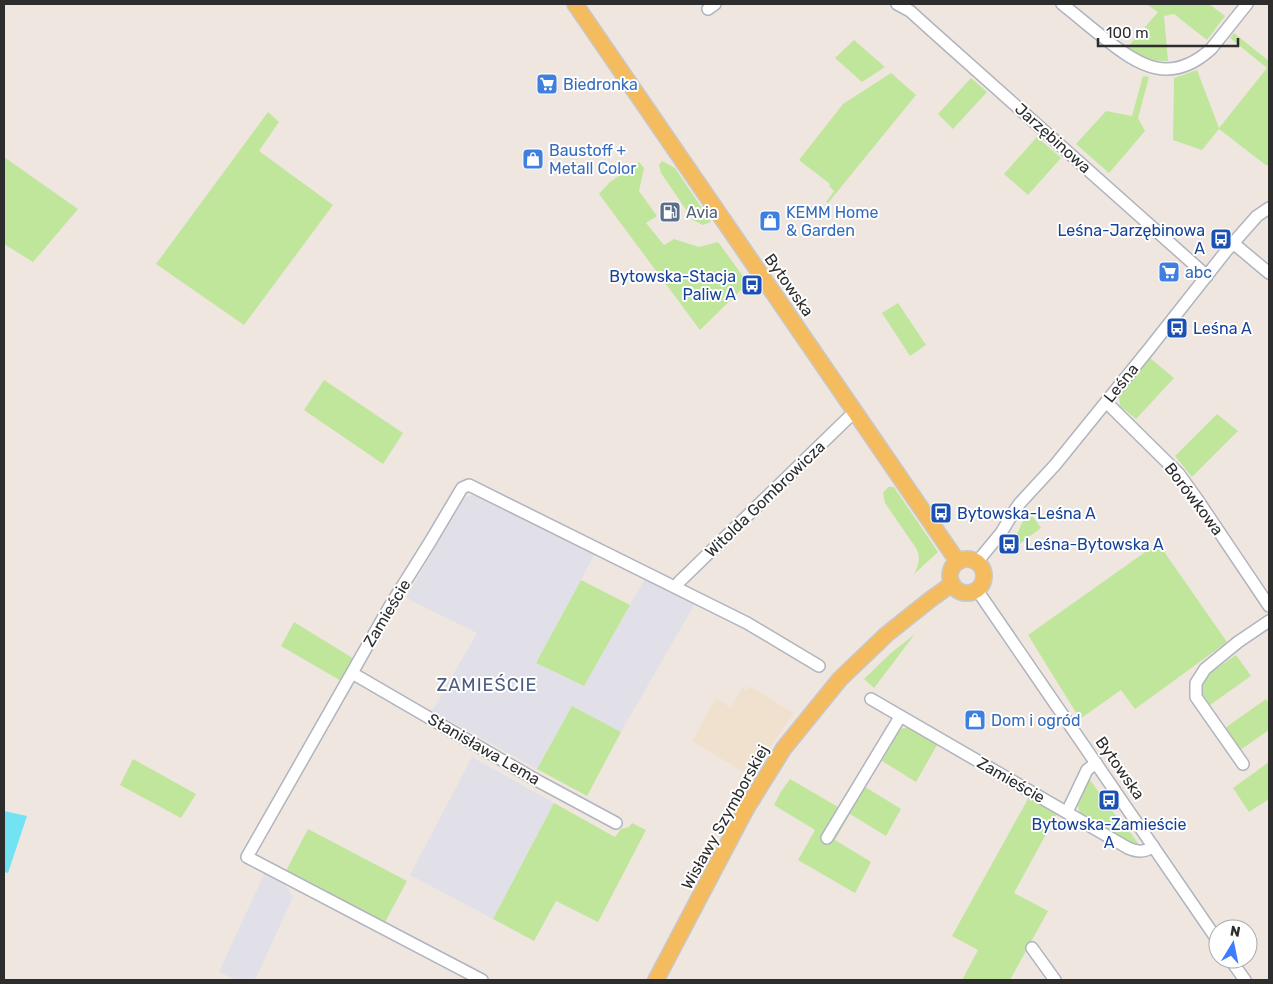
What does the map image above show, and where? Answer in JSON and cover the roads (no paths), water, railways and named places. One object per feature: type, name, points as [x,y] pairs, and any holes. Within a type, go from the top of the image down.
[{"type":"main road","name":"Bytowska","points":[[575,4],[958,562]]},
{"type":"main road","points":[[966,559],[977,562],[982,568],[984,576],[982,584],[971,593],[957,590],[950,578],[953,566],[966,559]]},
{"type":"main road","name":"Wisławy Szymborskiej","points":[[656,980],[746,809],[784,748],[840,679],[887,634],[952,584]]},
{"type":"street","name":"Jarzębinowa","points":[[897,4],[924,24],[1207,276]]},
{"type":"street","points":[[1062,4],[1130,58],[1148,66],[1163,69],[1184,66],[1204,56],[1247,4]]},
{"type":"street","name":"Leśna","points":[[977,562],[1001,533],[1020,503],[1055,465],[1233,243],[1256,216],[1269,208]]},
{"type":"street","points":[[1233,243],[1269,272]]},
{"type":"street","name":"Borówkowa","points":[[1106,402],[1179,474],[1269,606]]},
{"type":"street","name":"Witolda Gombrowicza","points":[[676,587],[848,418],[856,413]]},
{"type":"street","name":"Zamieście","points":[[482,980],[246,857],[390,606],[462,488],[469,485],[676,587],[747,623],[819,666]]},
{"type":"street","name":"Bytowska","points":[[977,590],[1208,926]]},
{"type":"street","points":[[1242,764],[1196,697],[1196,683],[1205,669],[1238,642],[1269,621]]},
{"type":"street","name":"Stanisława Lema","points":[[352,673],[616,824]]},
{"type":"street","name":"Zamieście","points":[[871,699],[1128,848],[1141,852],[1153,846]]},
{"type":"street","points":[[827,838],[900,717]]},
{"type":"street","points":[[1068,812],[1087,770],[1096,763]]},
{"type":"street","points":[[1032,948],[1055,980]]},
{"type":"street","points":[[1237,969],[1245,980]]},
{"type":"water","points":[[4,811],[27,816],[8,873],[4,872]]},
{"type":"place","name":"Biedronka","points":[[547,84]]},
{"type":"place","name":"Baustoff + Metall Color","points":[[533,159]]},
{"type":"place","name":"Avia","points":[[670,212]]},
{"type":"place","name":"KEMM Home & Garden","points":[[770,221]]},
{"type":"place","name":"Leśna-Jarzębinowa A","points":[[1221,239]]},
{"type":"place","name":"abc","points":[[1169,272]]},
{"type":"place","name":"Bytowska-Stacja Paliw A","points":[[752,285]]},
{"type":"place","name":"Leśna A","points":[[1177,328]]},
{"type":"place","name":"Bytowska-Leśna A","points":[[941,513]]},
{"type":"place","name":"Leśna-Bytowska A","points":[[1009,544]]},
{"type":"place","name":"Dom i ogród","points":[[975,720]]},
{"type":"place","name":"Bytowska-Zamieście A","points":[[1109,800]]},
{"type":"district","name":"ZAMIEŚCIE","points":[[487,685]]}]
